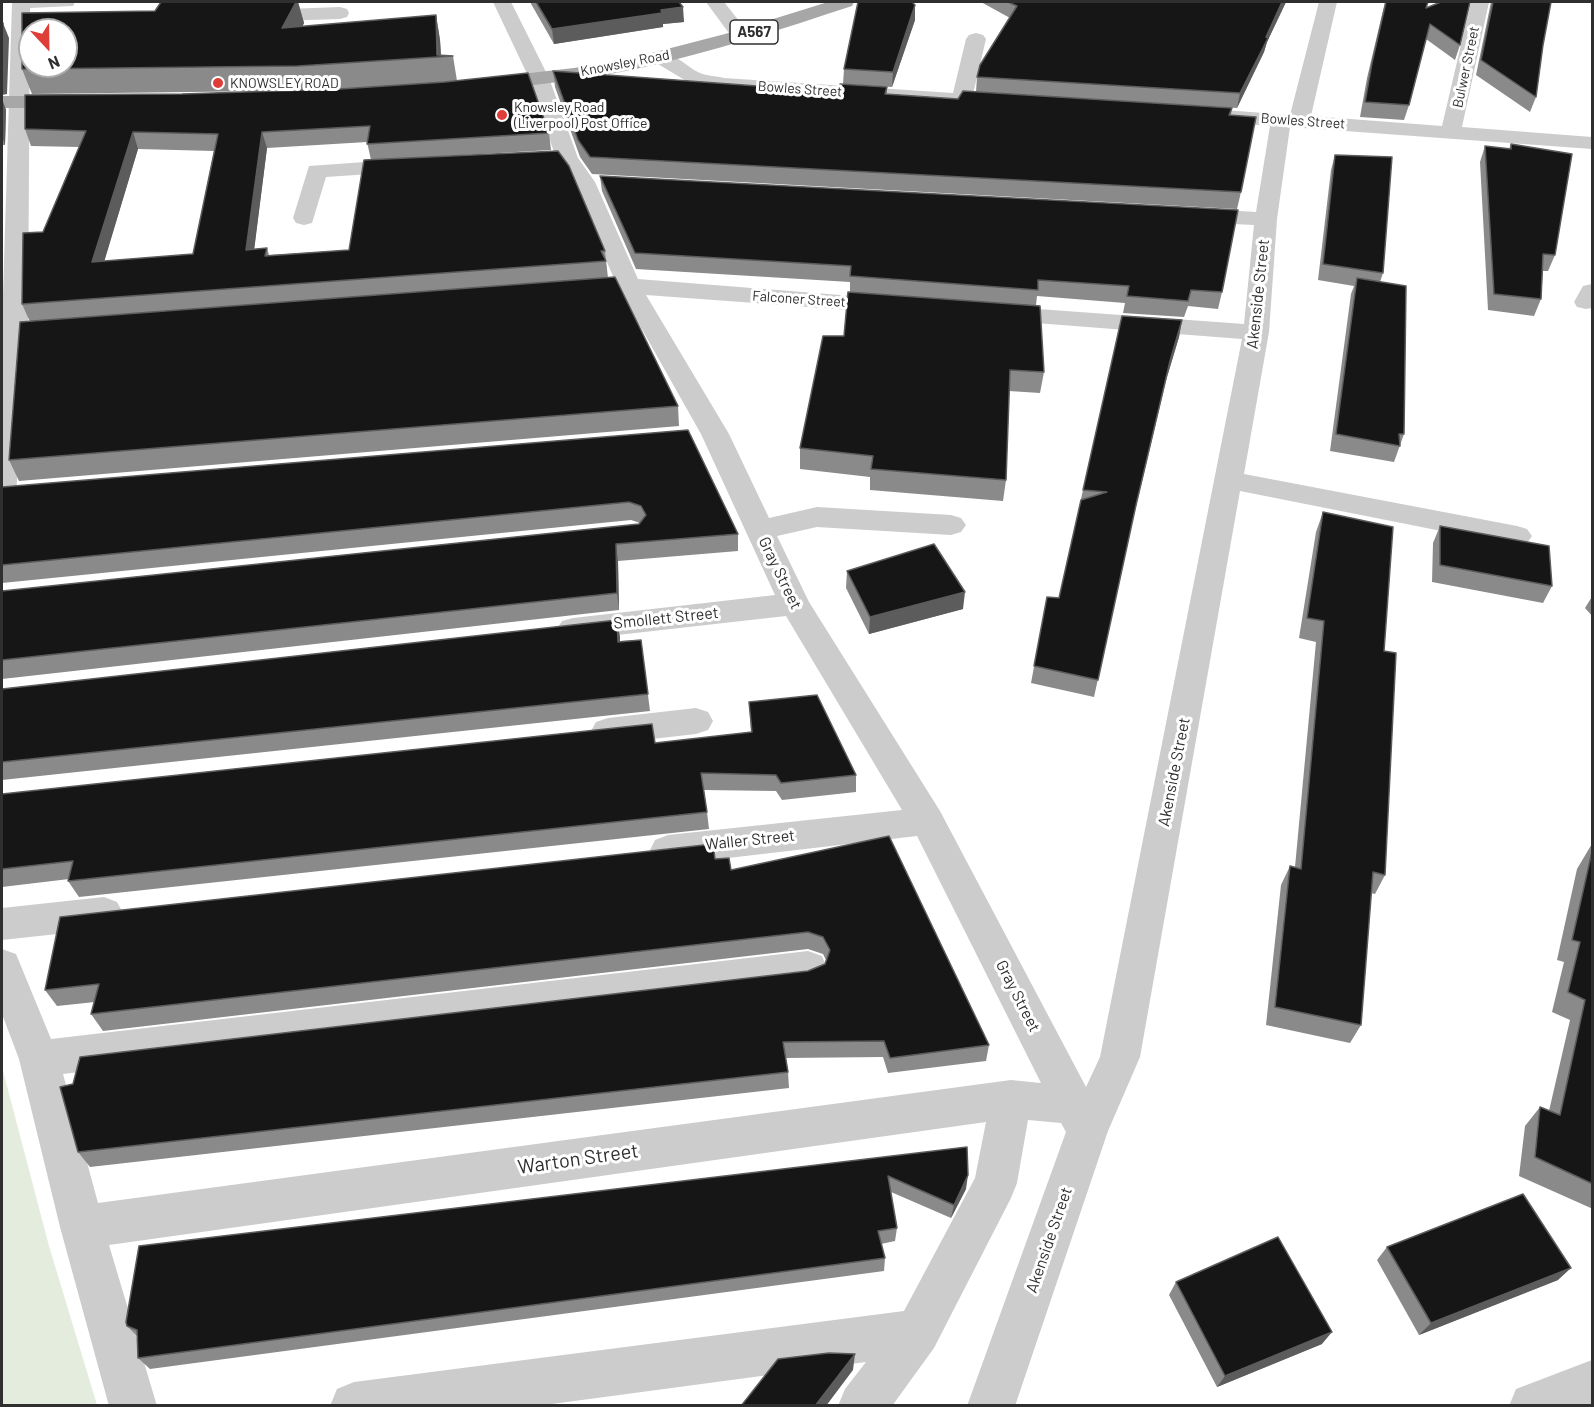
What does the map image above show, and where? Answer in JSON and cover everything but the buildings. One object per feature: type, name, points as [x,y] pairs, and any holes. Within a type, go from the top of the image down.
[{"type":"main road","name":"Knowsley Road","points":[[468,86],[539,78],[660,57],[741,36],[846,2]]},
{"type":"main road","points":[[10,102],[88,102]]},
{"type":"street","points":[[2,520],[10,493],[8,333],[10,102],[21,2],[66,2]]},
{"type":"street","name":"Gray Street","points":[[501,2],[539,78],[576,170],[629,286],[703,435],[759,530],[794,604],[927,820],[1081,1118]]},
{"type":"street","points":[[715,2],[741,36]]},
{"type":"street","name":"Akenside Street","points":[[991,1406],[1081,1118],[1120,1057],[1256,332],[1266,219],[1290,120],[1328,2]]},
{"type":"street","name":"Bulwer Street","points":[[1450,133],[1457,112],[1480,2]]},
{"type":"street","points":[[247,16],[340,13]]},
{"type":"street","points":[[962,99],[976,39]]},
{"type":"street","name":"Bowles Street","points":[[660,57],[695,78],[724,84],[1021,103]]},
{"type":"street","name":"Bowles Street","points":[[1187,113],[1593,144]]},
{"type":"street","points":[[304,218],[317,171],[424,165]]},
{"type":"street","points":[[1171,214],[1266,219]]},
{"type":"street","name":"Falconer Street","points":[[593,289],[629,286],[913,307]]},
{"type":"street","points":[[972,311],[1256,332]]},
{"type":"street","points":[[8,333],[86,327]]},
{"type":"street","points":[[1228,480],[1517,536]]},
{"type":"street","points":[[759,530],[817,517],[951,525]]},
{"type":"street","name":"Smollett Street","points":[[545,632],[794,604]]},
{"type":"street","points":[[578,734],[696,721]]},
{"type":"street","name":"Waller Street","points":[[630,854],[927,820]]},
{"type":"street","points":[[2,924],[132,910]]},
{"type":"street","points":[[2,966],[39,1059],[82,1227],[133,1406]]},
{"type":"street","points":[[39,1059],[808,968]]},
{"type":"street","points":[[862,1406],[918,1332],[996,1183],[1011,1099]]},
{"type":"street","name":"Warton Street","points":[[82,1227],[1011,1099],[1081,1118]]},
{"type":"street","points":[[354,1406],[567,1391],[918,1332]]},
{"type":"street","points":[[1533,1406],[1593,1384]]},
{"type":"shaded area","points":[[2,1067],[49,1246],[97,1405],[2,1405]]},
{"type":"place","name":"KNOWSLEY ROAD","points":[[218,83]]},
{"type":"place","name":"Knowsley Road (Liverpool) Post Office","points":[[502,115]]}]
